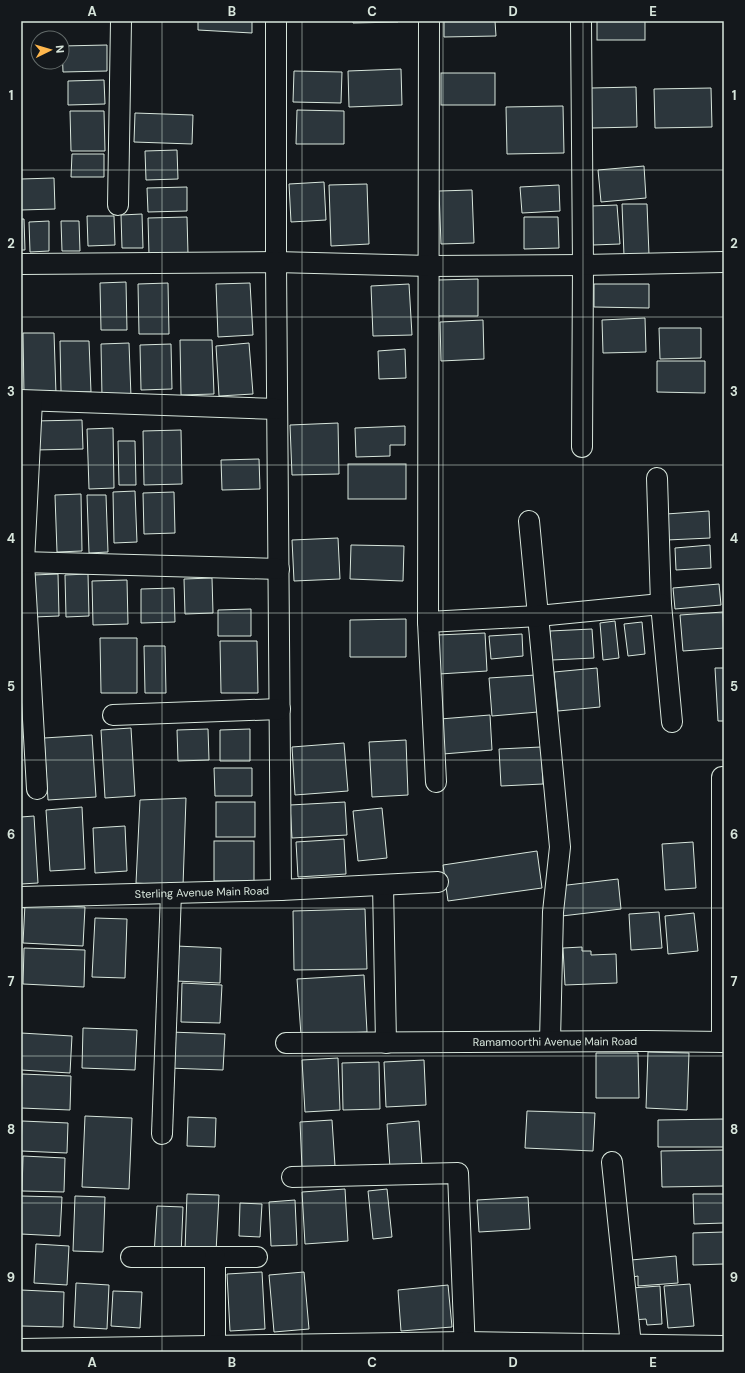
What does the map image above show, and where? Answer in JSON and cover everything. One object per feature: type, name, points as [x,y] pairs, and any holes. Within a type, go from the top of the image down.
[{"type":"street","points":[[118,205],[121,21]]},
{"type":"street","points":[[276,21],[276,262],[281,890]]},
{"type":"street","points":[[429,21],[430,266],[428,622],[436,782]]},
{"type":"street","points":[[581,21],[583,265],[582,447]]},
{"type":"street","points":[[21,264],[276,262],[430,266],[724,262]]},
{"type":"street","points":[[37,789],[23,562],[27,400],[278,409]]},
{"type":"street","points":[[657,478],[661,604],[672,722]]},
{"type":"street","points":[[528,521],[560,847],[552,912],[550,1041]]},
{"type":"street","points":[[23,562],[279,569]]},
{"type":"street","points":[[428,622],[538,616],[661,604]]},
{"type":"street","points":[[113,715],[280,708]]},
{"type":"street","points":[[722,776],[723,1042]]},
{"type":"street","name":"Sterling Avenue Main Road","points":[[21,897],[281,890],[438,882]]},
{"type":"street","points":[[383,885],[386,1043]]},
{"type":"street","points":[[162,1134],[171,893]]},
{"type":"street","name":"Ramamoorthi Avenue Main Road","points":[[286,1043],[550,1041],[723,1042]]},
{"type":"street","points":[[612,1162],[630,1344]]},
{"type":"street","points":[[292,1177],[458,1173],[465,1347]]},
{"type":"street","points":[[131,1257],[258,1257]]},
{"type":"street","points":[[215,1257],[215,1346]]},
{"type":"street","points":[[21,1349],[144,1349],[215,1346],[321,1348],[465,1347],[630,1344],[724,1346]]},
{"type":"building","points":[[198,21],[252,21],[252,33],[198,30]]},
{"type":"building","points":[[353,21],[398,21],[398,22],[353,23]]},
{"type":"building","points":[[444,21],[495,21],[496,36],[444,37]]},
{"type":"building","points":[[597,21],[645,21],[645,40],[597,40]]},
{"type":"building","points":[[107,45],[107,71],[63,72],[63,70],[70,70],[70,46]]},
{"type":"building","points":[[401,69],[402,105],[349,107],[348,71]]},
{"type":"building","points":[[294,71],[342,72],[341,103],[293,102]]},
{"type":"building","points":[[441,73],[495,73],[495,105],[441,105]]},
{"type":"building","points":[[104,80],[105,104],[68,105],[68,81]]},
{"type":"building","points":[[636,87],[637,127],[592,128],[591,88]]},
{"type":"building","points":[[711,88],[712,127],[655,128],[654,89]]},
{"type":"building","points":[[563,106],[564,153],[507,154],[506,107]]},
{"type":"building","points":[[297,110],[344,111],[344,144],[296,144]]},
{"type":"building","points":[[70,111],[104,111],[105,151],[71,151]]},
{"type":"building","points":[[135,113],[193,115],[192,144],[134,142]]},
{"type":"building","points":[[177,150],[178,179],[146,180],[145,151]]},
{"type":"building","points":[[72,154],[104,154],[104,177],[71,177]]},
{"type":"building","points":[[644,166],[646,198],[601,202],[598,170]]},
{"type":"building","points":[[54,178],[55,209],[21,210],[21,179]]},
{"type":"building","points":[[324,182],[326,220],[291,222],[289,184]]},
{"type":"building","points":[[367,184],[369,244],[331,246],[329,185]]},
{"type":"building","points":[[559,185],[560,211],[522,213],[520,187]]},
{"type":"building","points":[[187,187],[187,211],[148,212],[147,188]]},
{"type":"building","points":[[472,190],[474,243],[441,244],[439,191]]},
{"type":"building","points":[[622,204],[647,204],[649,255],[624,256]]},
{"type":"building","points":[[617,205],[620,244],[593,245],[591,206]]},
{"type":"building","points":[[142,214],[143,248],[122,248],[121,215]]},
{"type":"building","points":[[87,216],[114,216],[115,245],[88,246]]},
{"type":"building","points":[[187,217],[188,254],[149,255],[148,218]]},
{"type":"building","points":[[524,217],[558,217],[559,248],[524,249]]},
{"type":"building","points":[[21,219],[24,219],[25,250],[21,250]]},
{"type":"building","points":[[49,221],[49,251],[30,252],[29,222]]},
{"type":"building","points":[[61,221],[79,221],[80,251],[62,251]]},
{"type":"building","points":[[478,279],[478,316],[438,316],[438,280]]},
{"type":"building","points":[[126,282],[127,330],[101,330],[100,283]]},
{"type":"building","points":[[168,283],[169,334],[139,334],[138,284]]},
{"type":"building","points":[[250,283],[253,335],[218,337],[216,284]]},
{"type":"building","points":[[409,284],[412,335],[373,336],[371,286]]},
{"type":"building","points":[[594,284],[649,284],[649,308],[594,307]]},
{"type":"building","points":[[645,318],[646,352],[603,353],[602,320]]},
{"type":"building","points":[[483,320],[484,359],[441,361],[440,322]]},
{"type":"building","points":[[659,328],[701,328],[701,358],[660,359]]},
{"type":"building","points":[[23,333],[54,333],[56,394],[24,395]]},
{"type":"building","points":[[180,340],[212,340],[214,394],[181,395]]},
{"type":"building","points":[[60,341],[89,341],[91,392],[61,392]]},
{"type":"building","points":[[129,343],[131,397],[102,397],[101,344]]},
{"type":"building","points":[[249,343],[253,394],[219,396],[216,346]]},
{"type":"building","points":[[171,344],[172,389],[141,390],[140,345]]},
{"type":"building","points":[[405,349],[406,378],[379,379],[378,351]]},
{"type":"building","points":[[657,361],[705,361],[705,393],[657,392]]},
{"type":"building","points":[[82,420],[83,449],[35,450],[34,421]]},
{"type":"building","points":[[338,423],[339,474],[292,475],[290,425]]},
{"type":"building","points":[[405,426],[405,445],[390,445],[390,456],[356,457],[355,428]]},
{"type":"building","points":[[113,428],[114,488],[89,489],[87,429]]},
{"type":"building","points":[[181,430],[182,484],[144,485],[143,431]]},
{"type":"building","points":[[118,441],[135,441],[136,485],[119,485]]},
{"type":"building","points":[[259,459],[260,489],[222,490],[221,460]]},
{"type":"building","points":[[348,464],[406,464],[406,499],[348,499]]},
{"type":"building","points":[[135,491],[137,542],[114,543],[113,492]]},
{"type":"building","points":[[174,492],[175,533],[144,534],[143,493]]},
{"type":"building","points":[[81,494],[82,551],[57,552],[55,495]]},
{"type":"building","points":[[87,495],[106,495],[108,552],[89,553]]},
{"type":"building","points":[[709,511],[710,538],[667,540],[666,514]]},
{"type":"building","points":[[338,538],[340,579],[294,581],[292,540]]},
{"type":"building","points":[[351,545],[404,546],[403,581],[350,579]]},
{"type":"building","points":[[710,545],[711,568],[676,570],[675,548]]},
{"type":"building","points":[[58,574],[59,616],[34,617],[33,575]]},
{"type":"building","points":[[88,574],[89,616],[66,617],[65,575]]},
{"type":"building","points":[[212,578],[213,613],[185,614],[184,579]]},
{"type":"building","points":[[127,580],[128,624],[93,625],[92,581]]},
{"type":"building","points":[[719,584],[721,605],[675,609],[673,588]]},
{"type":"building","points":[[174,588],[175,622],[141,623],[141,589]]},
{"type":"building","points":[[251,609],[251,636],[218,636],[218,610]]},
{"type":"building","points":[[723,612],[724,648],[683,651],[680,615]]},
{"type":"building","points":[[406,619],[406,657],[350,657],[350,620]]},
{"type":"building","points":[[615,621],[619,658],[603,660],[600,623]]},
{"type":"building","points":[[642,622],[645,654],[628,656],[624,624]]},
{"type":"building","points":[[592,629],[594,658],[552,660],[550,631]]},
{"type":"building","points":[[485,633],[487,671],[439,674],[437,635]]},
{"type":"building","points":[[522,634],[523,656],[491,659],[489,636]]},
{"type":"building","points":[[100,638],[137,638],[137,693],[101,693]]},
{"type":"building","points":[[220,641],[257,641],[258,693],[221,693]]},
{"type":"building","points":[[144,646],[165,646],[166,693],[145,693]]},
{"type":"building","points":[[597,668],[600,707],[558,711],[554,672]]},
{"type":"building","points":[[715,668],[724,668],[724,721],[718,721]]},
{"type":"building","points":[[536,675],[538,712],[492,716],[489,678]]},
{"type":"building","points":[[490,715],[492,750],[443,754],[440,719]]},
{"type":"building","points":[[131,728],[135,796],[105,798],[101,730]]},
{"type":"building","points":[[208,729],[209,760],[178,761],[177,730]]},
{"type":"building","points":[[250,729],[250,761],[220,761],[220,730]]},
{"type":"building","points":[[92,735],[96,797],[48,800],[44,738]]},
{"type":"building","points":[[406,740],[408,795],[372,797],[369,742]]},
{"type":"building","points":[[344,743],[348,791],[295,795],[292,747]]},
{"type":"building","points":[[541,747],[543,784],[501,786],[499,749]]},
{"type":"building","points":[[214,768],[252,768],[252,796],[215,796]]},
{"type":"building","points":[[186,798],[183,886],[136,883],[140,800]]},
{"type":"building","points":[[216,802],[255,802],[255,837],[216,837]]},
{"type":"building","points":[[345,802],[347,835],[292,838],[290,805]]},
{"type":"building","points":[[82,807],[85,869],[50,871],[46,810]]},
{"type":"building","points":[[382,808],[387,858],[358,861],[353,811]]},
{"type":"building","points":[[34,816],[38,883],[21,884],[21,817]]},
{"type":"building","points":[[125,826],[127,871],[95,873],[93,828]]},
{"type":"building","points":[[344,839],[346,874],[298,877],[296,842]]},
{"type":"building","points":[[214,841],[254,841],[254,881],[214,881]]},
{"type":"building","points":[[693,842],[696,888],[665,890],[662,844]]},
{"type":"building","points":[[537,851],[542,888],[448,901],[443,865]]},
{"type":"building","points":[[618,879],[621,909],[562,916],[559,886]]},
{"type":"building","points":[[25,904],[85,907],[83,946],[23,943]]},
{"type":"building","points":[[365,909],[367,969],[294,970],[293,911]]},
{"type":"building","points":[[659,912],[662,948],[631,950],[629,914]]},
{"type":"building","points":[[694,913],[698,951],[668,954],[665,916]]},
{"type":"building","points":[[95,918],[127,919],[125,978],[92,977]]},
{"type":"building","points":[[176,946],[221,948],[220,983],[175,981]]},
{"type":"building","points":[[582,947],[582,951],[591,951],[591,955],[616,954],[617,983],[565,985],[563,948]]},
{"type":"building","points":[[24,948],[85,950],[84,987],[23,984]]},
{"type":"building","points":[[364,975],[367,1032],[301,1035],[297,979]]},
{"type":"building","points":[[182,983],[222,985],[220,1023],[181,1022]]},
{"type":"building","points":[[83,1028],[137,1030],[135,1070],[82,1068]]},
{"type":"building","points":[[170,1032],[225,1034],[223,1070],[168,1068]]},
{"type":"building","points":[[21,1033],[72,1036],[70,1073],[21,1070]]},
{"type":"building","points":[[648,1052],[689,1053],[687,1110],[646,1108]]},
{"type":"building","points":[[596,1053],[638,1053],[639,1098],[596,1098]]},
{"type":"building","points":[[338,1058],[340,1110],[305,1112],[302,1060]]},
{"type":"building","points":[[424,1060],[426,1105],[386,1107],[384,1062]]},
{"type":"building","points":[[379,1062],[380,1109],[343,1110],[342,1063]]},
{"type":"building","points":[[22,1074],[71,1076],[70,1110],[21,1108]]},
{"type":"building","points":[[527,1111],[595,1113],[593,1151],[525,1148]]},
{"type":"building","points":[[85,1116],[132,1118],[129,1189],[82,1187]]},
{"type":"building","points":[[188,1117],[216,1118],[215,1147],[187,1146]]},
{"type":"building","points":[[724,1119],[724,1147],[658,1147],[658,1120]]},
{"type":"building","points":[[332,1120],[335,1166],[302,1168],[300,1122]]},
{"type":"building","points":[[22,1121],[68,1123],[67,1153],[21,1151]]},
{"type":"building","points":[[419,1121],[422,1166],[390,1168],[387,1124]]},
{"type":"building","points":[[724,1150],[724,1186],[662,1187],[661,1151]]},
{"type":"building","points":[[23,1156],[65,1158],[64,1192],[22,1191]]},
{"type":"building","points":[[345,1189],[348,1241],[305,1244],[302,1192]]},
{"type":"building","points":[[387,1189],[392,1237],[373,1239],[368,1191]]},
{"type":"building","points":[[187,1194],[219,1195],[216,1252],[185,1250]]},
{"type":"building","points":[[693,1194],[724,1194],[724,1223],[694,1224]]},
{"type":"building","points":[[21,1196],[62,1197],[60,1236],[21,1234]]},
{"type":"building","points":[[75,1196],[105,1197],[103,1252],[73,1251]]},
{"type":"building","points":[[528,1197],[530,1229],[479,1232],[477,1200]]},
{"type":"building","points":[[295,1200],[297,1245],[271,1246],[269,1202]]},
{"type":"building","points":[[240,1203],[262,1204],[260,1237],[239,1236]]},
{"type":"building","points":[[157,1206],[183,1207],[181,1256],[154,1255]]},
{"type":"building","points":[[724,1232],[724,1264],[693,1265],[693,1233]]},
{"type":"building","points":[[36,1244],[69,1246],[67,1285],[34,1283]]},
{"type":"building","points":[[676,1256],[678,1283],[638,1286],[638,1276],[633,1277],[631,1260]]},
{"type":"building","points":[[262,1272],[265,1329],[230,1331],[227,1274]]},
{"type":"building","points":[[304,1272],[309,1329],[274,1332],[269,1275]]},
{"type":"building","points":[[76,1283],[109,1285],[107,1329],[74,1327]]},
{"type":"building","points":[[690,1284],[694,1326],[668,1328],[664,1286]]},
{"type":"building","points":[[448,1285],[452,1327],[401,1331],[398,1290]]},
{"type":"building","points":[[660,1286],[662,1324],[647,1325],[646,1319],[633,1320],[631,1288]]},
{"type":"building","points":[[21,1290],[64,1292],[63,1327],[21,1326]]},
{"type":"building","points":[[113,1291],[142,1292],[140,1328],[111,1326]]}]
